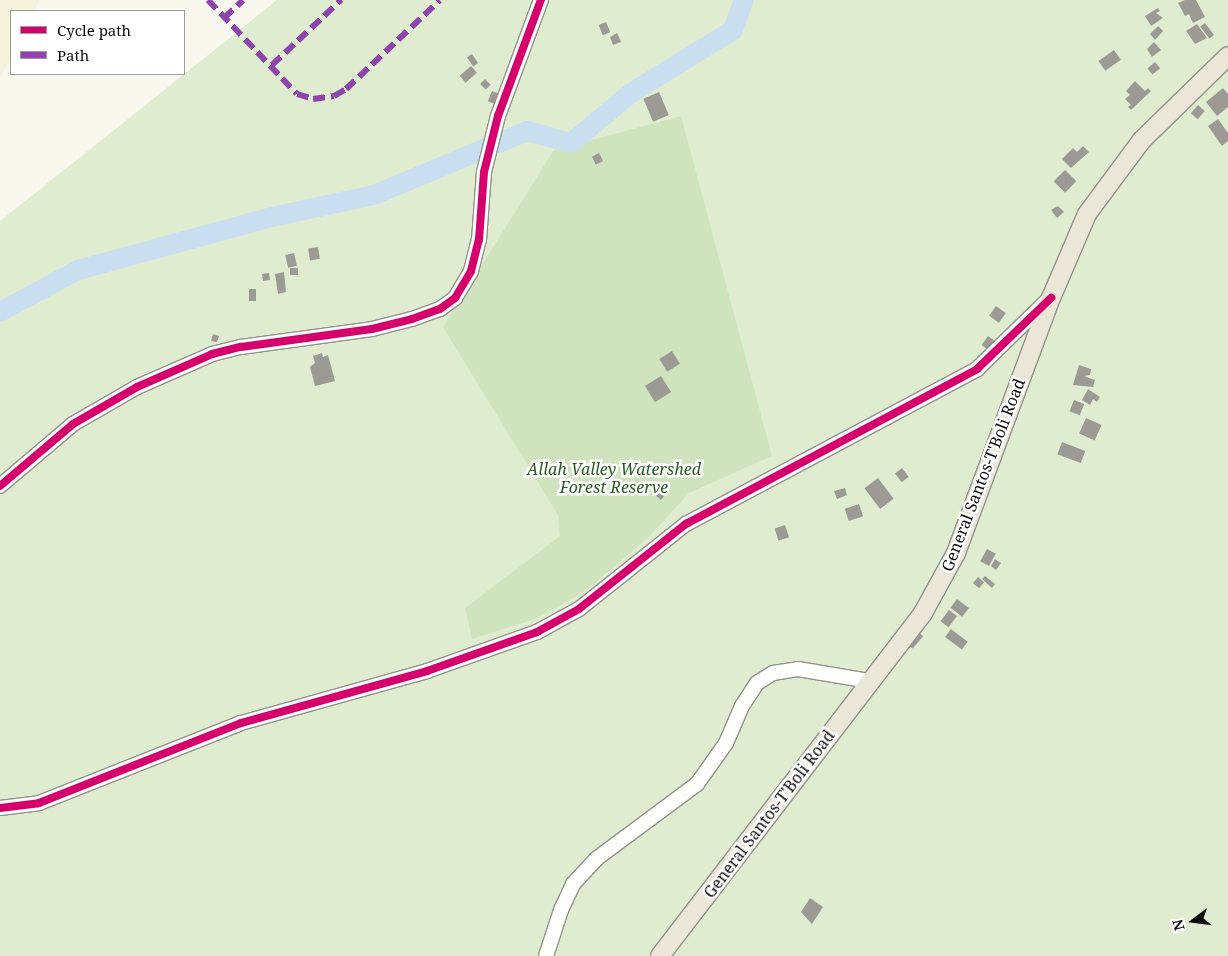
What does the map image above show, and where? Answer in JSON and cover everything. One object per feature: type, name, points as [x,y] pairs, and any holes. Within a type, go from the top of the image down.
[{"type":"main road","name":"General Santos-T'Boli Road","points":[[660,956],[923,613],[956,553],[1051,298],[1087,214],[1111,178],[1142,140],[1228,56]]},
{"type":"street","points":[[0,486],[73,424],[137,387],[212,354],[412,320],[440,309],[455,298],[471,271],[479,240],[484,172],[498,116],[541,0]]},
{"type":"street","points":[[0,808],[39,803],[241,724],[427,671],[537,632],[579,609],[686,524],[977,369],[1051,298]]},
{"type":"street","points":[[546,956],[560,910],[573,884],[596,859],[697,784],[726,743],[742,706],[757,683],[773,673],[798,669],[870,682]]},
{"type":"green space","points":[[0,0],[40,0],[35,10],[10,10],[10,59],[0,79]]},
{"type":"green space","name":"Allah Valley Watershed Forest Reserve","points":[[277,0],[1228,0],[1228,956],[0,956],[0,221]]},
{"type":"green space","points":[[681,116],[772,456],[689,493],[649,537],[584,592],[538,618],[472,639],[465,608],[560,536],[558,515],[443,327],[554,150]]},
{"type":"building","points":[[1185,0],[1196,0],[1205,17],[1193,23],[1189,14],[1185,16],[1178,3]]},
{"type":"building","points":[[1158,8],[1160,11],[1156,13],[1163,18],[1151,26],[1145,16]]},
{"type":"building","points":[[606,22],[610,32],[603,35],[599,25]]},
{"type":"building","points":[[1205,23],[1214,35],[1209,39],[1200,27]]},
{"type":"building","points":[[1197,24],[1207,38],[1195,44],[1186,31]]},
{"type":"building","points":[[1158,26],[1163,31],[1155,40],[1150,34]]},
{"type":"building","points":[[617,33],[621,42],[613,45],[610,37]]},
{"type":"building","points":[[1154,42],[1161,50],[1152,57],[1147,49]]},
{"type":"building","points":[[1114,50],[1121,60],[1105,71],[1098,61]]},
{"type":"building","points":[[472,54],[478,63],[473,66],[467,57]]},
{"type":"building","points":[[1155,62],[1160,68],[1152,75],[1147,68]]},
{"type":"building","points":[[471,66],[477,73],[466,83],[460,76]]},
{"type":"building","points":[[485,79],[491,85],[486,90],[480,84]]},
{"type":"building","points":[[1135,81],[1145,91],[1148,88],[1151,91],[1131,110],[1128,107],[1131,105],[1125,99],[1130,95],[1126,91]]},
{"type":"building","points":[[1223,88],[1228,94],[1228,107],[1217,116],[1206,102]]},
{"type":"building","points":[[492,91],[502,95],[498,105],[488,101]]},
{"type":"building","points":[[659,92],[669,115],[653,122],[643,99]]},
{"type":"building","points":[[1198,105],[1205,111],[1198,119],[1191,113]]},
{"type":"building","points":[[1218,119],[1228,133],[1228,141],[1222,146],[1208,126]]},
{"type":"building","points":[[1083,146],[1089,152],[1071,168],[1062,159],[1073,148],[1077,152]]},
{"type":"building","points":[[599,153],[603,161],[596,165],[592,157]]},
{"type":"building","points":[[1065,170],[1076,181],[1065,193],[1054,181]]},
{"type":"building","points":[[1058,206],[1064,212],[1057,218],[1051,210]]},
{"type":"building","points":[[318,247],[320,259],[310,260],[308,249]]},
{"type":"building","points":[[294,253],[297,266],[288,268],[285,255]]},
{"type":"building","points":[[290,268],[298,268],[298,275],[290,275]]},
{"type":"building","points":[[284,272],[286,292],[278,294],[275,274]]},
{"type":"building","points":[[269,273],[270,280],[263,281],[262,274]]},
{"type":"building","points":[[249,289],[256,289],[256,301],[249,301]]},
{"type":"building","points":[[996,306],[1006,313],[999,323],[989,316]]},
{"type":"building","points":[[213,334],[219,336],[217,342],[211,341]]},
{"type":"building","points":[[988,336],[995,341],[989,350],[982,345]]},
{"type":"building","points":[[672,351],[680,364],[667,372],[659,359]]},
{"type":"building","points":[[322,353],[323,357],[328,355],[335,381],[315,386],[310,367],[315,363],[313,356]]},
{"type":"building","points":[[1079,365],[1091,369],[1090,375],[1084,376],[1095,380],[1093,387],[1073,385]]},
{"type":"building","points":[[661,376],[671,392],[655,402],[645,386]]},
{"type":"building","points":[[1088,389],[1100,397],[1097,402],[1093,399],[1090,405],[1082,400]]},
{"type":"building","points":[[1074,400],[1084,404],[1080,415],[1070,411]]},
{"type":"building","points":[[1086,418],[1102,425],[1095,440],[1079,434]]},
{"type":"building","points":[[1062,442],[1085,451],[1081,463],[1057,454]]},
{"type":"building","points":[[902,468],[909,477],[902,482],[895,474]]},
{"type":"building","points":[[878,478],[894,499],[880,509],[864,488]]},
{"type":"building","points":[[845,488],[847,495],[837,499],[834,491]]},
{"type":"building","points":[[660,490],[665,495],[661,500],[655,495]]},
{"type":"building","points":[[859,504],[863,516],[849,521],[845,509]]},
{"type":"building","points":[[785,525],[789,537],[779,541],[775,528]]},
{"type":"building","points":[[987,549],[996,554],[989,566],[980,561]]},
{"type":"building","points":[[995,559],[1001,563],[996,570],[991,566]]},
{"type":"building","points":[[985,576],[995,584],[992,588],[982,579]]},
{"type":"building","points":[[978,577],[984,582],[979,588],[973,583]]},
{"type":"building","points":[[957,599],[969,608],[962,617],[950,608]]},
{"type":"building","points":[[949,610],[957,616],[949,627],[941,621]]},
{"type":"building","points":[[951,629],[968,642],[962,650],[945,637]]},
{"type":"building","points":[[917,631],[923,636],[913,648],[907,643]]},
{"type":"building","points":[[810,898],[823,907],[812,924],[801,912]]},
{"type":"waterway","points":[[0,312],[78,270],[272,217],[374,195],[527,131],[571,143],[631,93],[733,30],[744,0]]},
{"type":"marked path","points":[[208,0],[297,94],[313,99],[334,96],[346,89],[440,0]]},
{"type":"marked path","points":[[224,18],[243,0]]},
{"type":"marked path","points":[[272,65],[341,0]]},
{"type":"cycle path","points":[[0,486],[73,424],[137,387],[212,354],[241,347],[372,329],[412,319],[440,309],[455,298],[471,271],[479,240],[484,172],[498,116],[541,0]]},
{"type":"cycle path","points":[[0,808],[39,803],[241,723],[427,671],[537,632],[579,609],[686,524],[977,369],[1051,298]]}]
